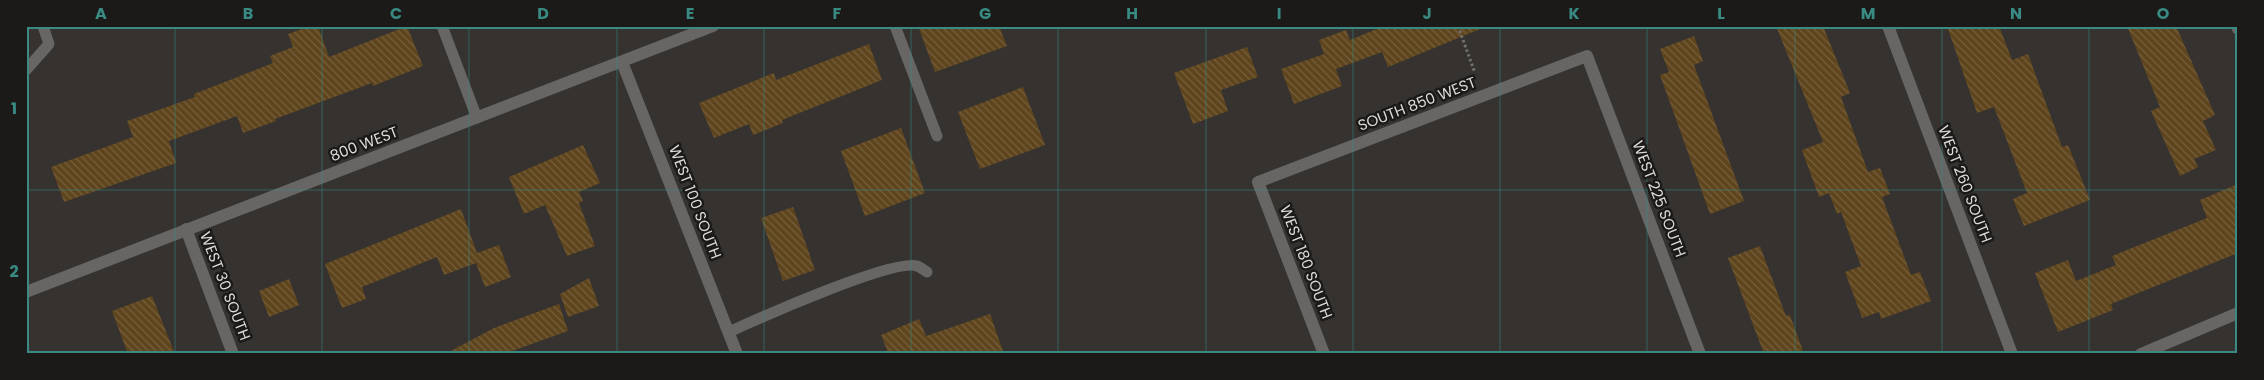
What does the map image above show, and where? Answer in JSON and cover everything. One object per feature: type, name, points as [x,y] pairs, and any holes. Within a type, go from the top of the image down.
[{"type":"street","name":"800 WEST","points":[[26,292],[713,26]]},
{"type":"street","name":"WEST 260 SOUTH","points":[[1888,26],[2012,354]]},
{"type":"street","name":"SOUTH 850 WEST","points":[[1258,182],[1587,56]]},
{"type":"street","name":"WEST 225 SOUTH","points":[[1587,56],[1700,354]]},
{"type":"street","name":"WEST 100 SOUTH","points":[[622,62],[737,354]]},
{"type":"street","name":"WEST 180 SOUTH","points":[[1258,182],[1324,354]]},
{"type":"street","name":"WEST 30 SOUTH","points":[[186,230],[233,354]]},
{"type":"street","points":[[2141,354],[2238,313]]},
{"type":"lane","points":[[26,70],[49,44],[43,26]]},
{"type":"lane","points":[[442,26],[477,118]]},
{"type":"lane","points":[[895,26],[938,136]]},
{"type":"lane","points":[[729,332],[869,275],[907,266],[916,266],[926,272]]},
{"type":"path","points":[[1458,26],[1475,73]]},
{"type":"building","points":[[310,26],[318,26],[329,57],[407,26],[423,66],[373,86],[372,83],[275,119],[276,121],[243,133],[237,116],[169,141],[176,163],[64,202],[51,167],[133,137],[127,121],[195,97],[194,94],[273,63],[270,56],[293,47],[288,34]]},
{"type":"building","points":[[918,26],[999,26],[1007,46],[935,72]]},
{"type":"building","points":[[1384,26],[1485,27],[1388,67],[1382,52],[1336,69],[1342,86],[1294,104],[1281,69],[1324,54],[1319,40],[1346,30],[1350,40]]},
{"type":"building","points":[[1776,26],[1823,26],[1850,93],[1841,97],[1868,172],[1880,168],[1890,194],[1882,197],[1911,275],[1920,272],[1931,301],[1881,319],[1879,312],[1862,318],[1845,272],[1861,266],[1841,212],[1837,214],[1829,193],[1819,197],[1802,150],[1823,142]]},
{"type":"building","points":[[1947,26],[1999,26],[2012,60],[2028,54],[2062,147],[2068,145],[2090,200],[2024,226],[2013,199],[2027,193],[1994,107],[1977,113]]},
{"type":"building","points":[[2127,26],[2176,26],[2215,115],[2203,121],[2216,150],[2194,159],[2198,167],[2180,176],[2151,111],[2160,107]]},
{"type":"building","points":[[1694,36],[1703,61],[1694,65],[1744,201],[1710,214],[1660,75],[1669,72],[1660,49]]},
{"type":"building","points":[[869,44],[882,80],[782,120],[783,123],[753,135],[749,124],[714,138],[699,103],[774,73],[776,80]]},
{"type":"building","points":[[1247,47],[1258,77],[1221,90],[1228,111],[1193,124],[1174,73]]},
{"type":"building","points":[[1023,87],[1045,145],[980,169],[958,112]]},
{"type":"building","points":[[901,128],[925,193],[865,216],[841,151]]},
{"type":"building","points":[[583,145],[600,183],[579,192],[583,201],[579,203],[595,246],[567,256],[545,205],[524,214],[509,177]]},
{"type":"building","points":[[2238,184],[2238,253],[2111,304],[2113,310],[2058,332],[2035,273],[2068,260],[2076,281],[2116,265],[2112,256],[2207,218],[2200,200]]},
{"type":"building","points":[[793,207],[815,270],[783,281],[761,218]]},
{"type":"building","points":[[461,209],[477,253],[499,245],[511,277],[485,287],[476,263],[444,275],[437,257],[362,287],[366,299],[342,308],[325,264]]},
{"type":"building","points":[[1760,246],[1786,316],[1790,315],[1804,354],[1764,354],[1728,258]]},
{"type":"building","points":[[589,278],[599,306],[568,317],[560,294]]},
{"type":"building","points":[[289,279],[299,305],[269,317],[259,291]]},
{"type":"building","points":[[152,296],[175,354],[128,354],[112,311]]},
{"type":"building","points":[[559,304],[568,331],[504,354],[445,354],[494,328]]},
{"type":"building","points":[[990,314],[1004,354],[886,354],[885,351],[887,350],[881,335],[919,319],[926,336]]}]
